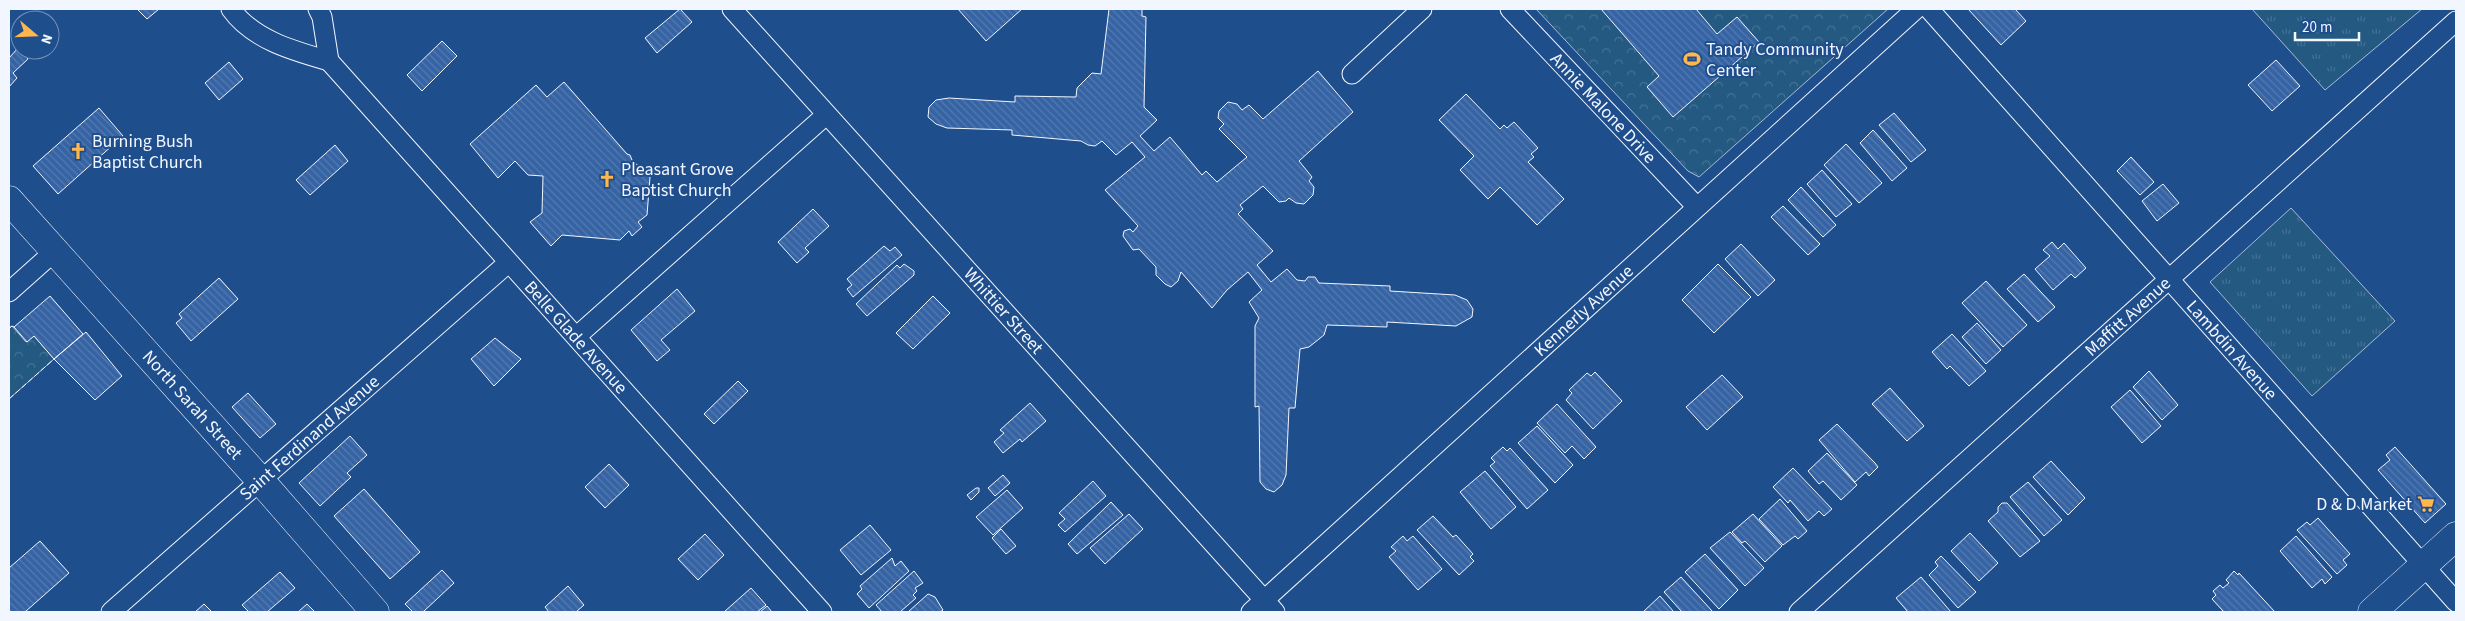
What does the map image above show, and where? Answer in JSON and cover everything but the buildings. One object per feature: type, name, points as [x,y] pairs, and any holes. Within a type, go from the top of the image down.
[{"type":"street","points":[[231,9],[254,30],[286,49],[329,61],[322,17],[318,9]]},
{"type":"street","name":"Whittier Street","points":[[732,9],[1263,608]]},
{"type":"street","points":[[1352,74],[1422,9]]},
{"type":"street","name":"Annie Malone Drive","points":[[1510,9],[1697,206]]},
{"type":"street","name":"Kennerly Avenue","points":[[1263,608],[1697,206],[1916,9]]},
{"type":"street","name":"Lambdin Avenue","points":[[1929,9],[2456,602]]},
{"type":"street","name":"Maffitt Avenue","points":[[1799,612],[2456,21]]},
{"type":"street","name":"Belle Glade Avenue","points":[[329,61],[822,612]]},
{"type":"street","points":[[577,336],[826,115]]},
{"type":"street","name":"North Sarah Street","points":[[9,200],[260,480],[375,612]]},
{"type":"street","points":[[9,292],[55,251]]},
{"type":"street","name":"Saint Ferdinand Avenue","points":[[111,612],[508,263]]},
{"type":"street","points":[[2372,612],[2456,536]]},
{"type":"green space","points":[[1536,9],[1888,9],[1699,177],[1688,171]]},
{"type":"green space","points":[[2252,9],[2422,9],[2325,90]]},
{"type":"green space","points":[[2291,208],[2395,321],[2312,396],[2210,282]]},
{"type":"green space","points":[[12,326],[26,342],[34,336],[54,359],[9,399],[9,329]]},
{"type":"fence","points":[[9,328],[14,327]]},
{"type":"fence","points":[[9,399],[54,359]]},
{"type":"place","name":"Tandy Community Center","points":[[1692,59]]},
{"type":"place","name":"Burning Bush Baptist Church","points":[[78,151]]},
{"type":"place","name":"Pleasant Grove Baptist Church","points":[[607,179]]},
{"type":"place","name":"D & D Market","points":[[2426,504]]}]
